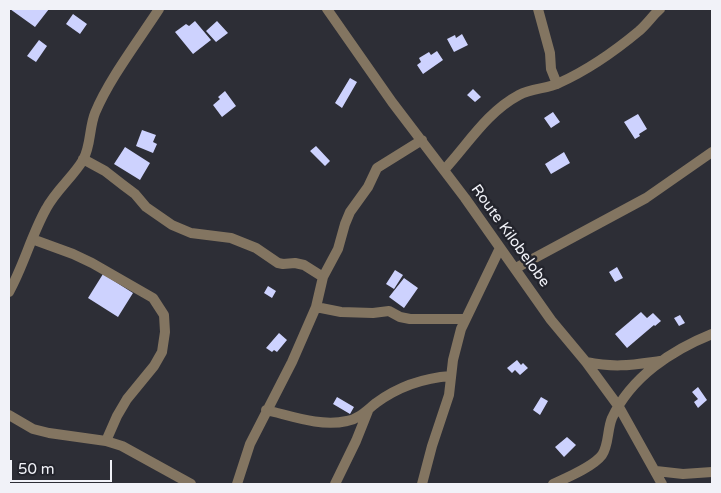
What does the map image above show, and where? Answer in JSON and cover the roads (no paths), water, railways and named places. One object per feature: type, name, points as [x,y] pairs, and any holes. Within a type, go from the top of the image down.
[{"type":"street","points":[[9,292],[46,209],[83,159],[96,111],[123,64],[159,9]]},
{"type":"street","name":"Route Kilobelobe","points":[[327,9],[392,102],[516,268],[551,320],[586,362],[619,407],[662,484]]},
{"type":"street","points":[[538,9],[550,53],[550,69],[558,84]]},
{"type":"street","points":[[444,170],[484,121],[519,94],[558,84],[591,66],[641,30],[660,9]]},
{"type":"street","points":[[237,484],[250,444],[292,362],[316,307],[323,277],[338,249],[350,212],[368,188],[377,168],[422,140]]},
{"type":"street","points":[[516,268],[646,198],[712,152]]},
{"type":"street","points":[[83,159],[104,171],[135,194],[146,207],[172,226],[191,233],[231,238],[256,248],[278,263],[304,265],[323,277]]},
{"type":"street","points":[[32,239],[74,254],[153,298],[164,315],[165,332],[162,352],[154,366],[127,399],[106,441]]},
{"type":"street","points":[[422,484],[449,395],[457,342],[465,319],[500,248]]},
{"type":"street","points":[[316,307],[340,312],[373,313],[388,311],[400,317],[410,319],[465,319]]},
{"type":"street","points":[[553,484],[591,464],[602,455],[606,448],[612,418],[632,389],[660,361],[712,334]]},
{"type":"street","points":[[586,362],[606,366],[622,366],[660,361]]},
{"type":"street","points":[[266,410],[297,418],[325,422],[346,422],[368,411],[393,392],[411,382],[451,376]]},
{"type":"street","points":[[335,484],[368,411]]},
{"type":"street","points":[[9,415],[34,428],[72,438],[106,441],[122,446],[191,484]]},
{"type":"street","points":[[656,471],[683,474],[712,472]]}]
